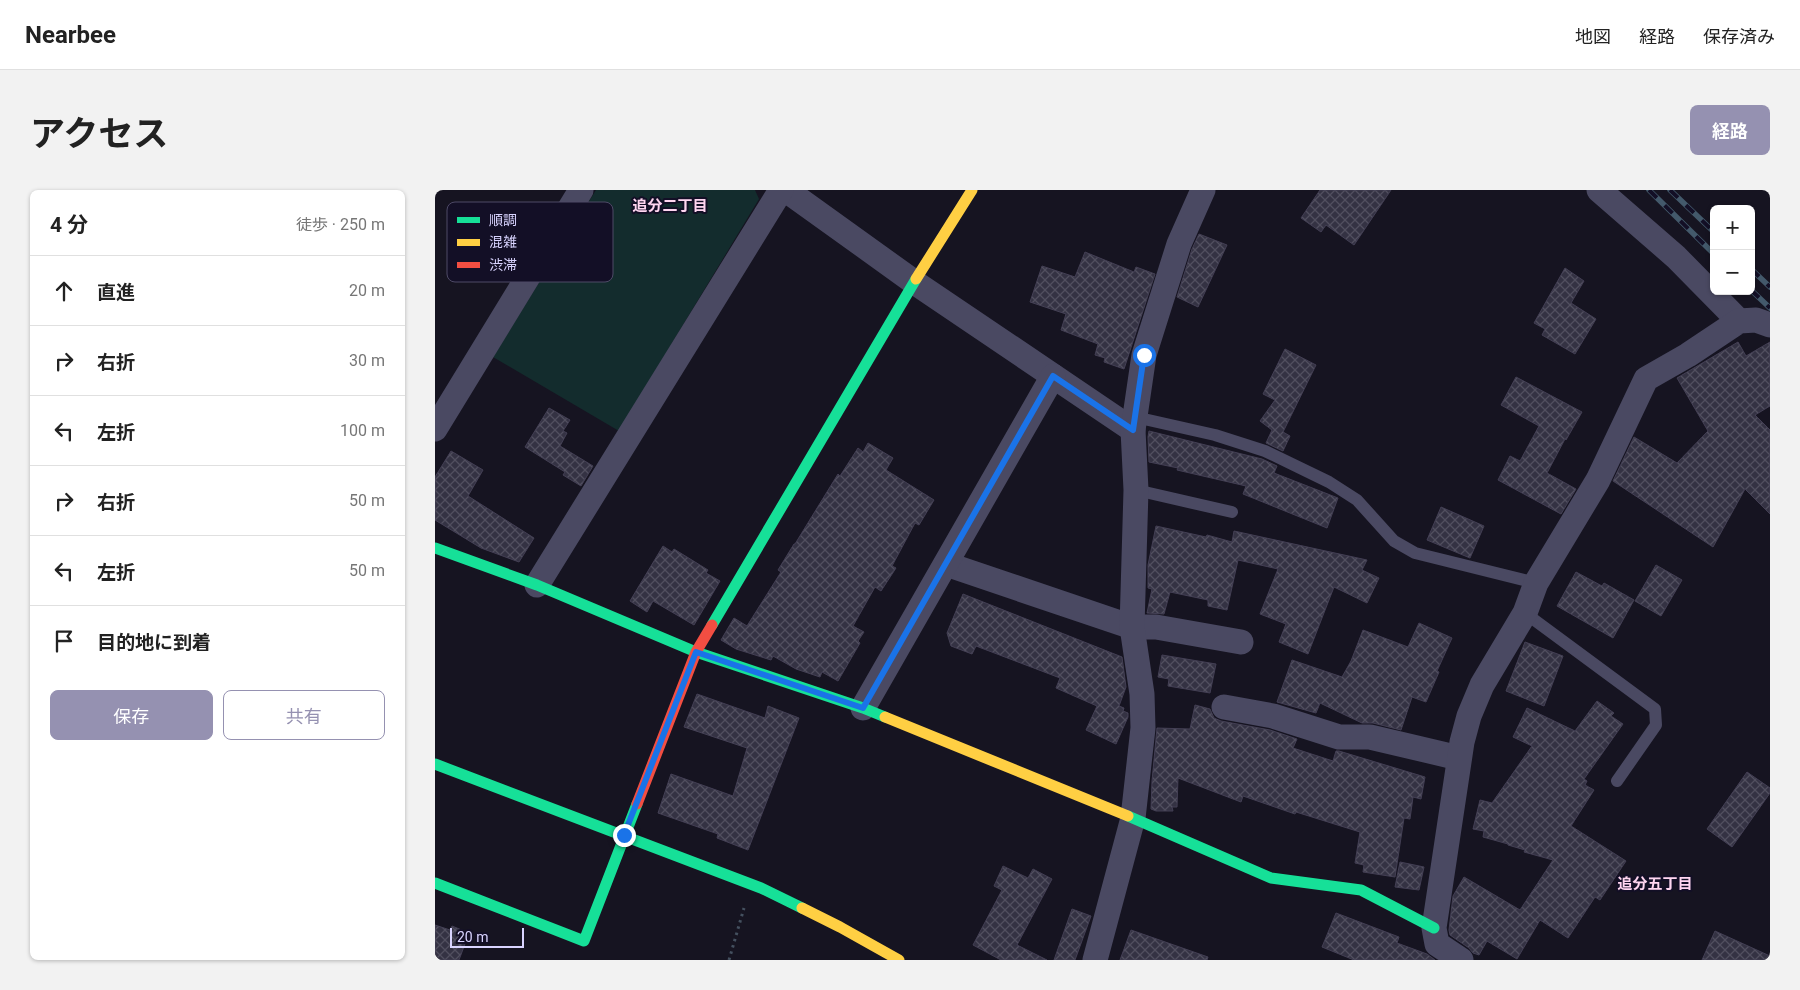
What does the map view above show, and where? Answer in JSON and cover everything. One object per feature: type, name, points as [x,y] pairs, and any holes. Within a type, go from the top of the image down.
[{"type":"street","points":[[574,202],[581,190]]},
{"type":"street","points":[[537,585],[781,190]]},
{"type":"street","points":[[786,190],[914,282],[1053,376],[1134,423]]},
{"type":"street","points":[[435,883],[584,941],[696,652],[914,282],[972,190]]},
{"type":"street","points":[[1095,960],[1133,818],[1143,728],[1142,694],[1132,627],[1136,490],[1134,423],[1144,355],[1179,244],[1203,190]]},
{"type":"street","points":[[1599,190],[1676,257],[1739,321]]},
{"type":"street","points":[[435,429],[525,282]]},
{"type":"street","points":[[1461,960],[1437,944],[1434,928],[1459,758],[1469,716],[1482,685],[1525,613],[1536,583],[1598,480],[1646,379],[1688,355],[1739,321],[1755,320],[1770,325]]},
{"type":"street","points":[[863,708],[1053,376]]},
{"type":"street","points":[[435,548],[537,585],[696,652],[863,708],[1133,818],[1271,878],[1361,890],[1434,928]]},
{"type":"street","points":[[945,564],[1132,627],[1156,627],[1241,642]]},
{"type":"street","points":[[1224,707],[1273,716],[1339,737],[1369,737],[1459,758]]},
{"type":"street","points":[[435,764],[761,888],[840,927],[899,960]]},
{"type":"lane","points":[[1134,423],[1215,435],[1265,451],[1329,482],[1357,500],[1395,541],[1415,553],[1536,583]]},
{"type":"lane","points":[[1136,490],[1232,512]]},
{"type":"lane","points":[[1525,613],[1655,709],[1656,725],[1617,781]]},
{"type":"path","points":[[729,960],[744,906]]},
{"type":"green space","points":[[596,190],[755,190],[759,199],[619,431],[493,357],[539,282],[613,282],[613,202],[589,202]]},
{"type":"building","points":[[1320,190],[1391,190],[1354,245],[1326,225],[1321,232],[1301,218]]},
{"type":"building","points":[[1199,234],[1227,245],[1198,307],[1177,297],[1192,249]]},
{"type":"building","points":[[1085,252],[1134,272],[1136,267],[1155,274],[1124,369],[1104,362],[1105,358],[1095,355],[1098,344],[1061,330],[1066,314],[1030,302],[1042,266],[1075,277]]},
{"type":"building","points":[[1565,268],[1584,281],[1571,303],[1596,319],[1575,354],[1542,335],[1545,329],[1534,323]]},
{"type":"building","points":[[1738,342],[1746,356],[1770,342],[1770,406],[1755,415],[1770,430],[1770,514],[1745,489],[1713,547],[1613,481],[1634,437],[1677,463],[1708,431],[1677,378]]},
{"type":"building","points":[[1285,349],[1316,365],[1283,432],[1290,436],[1283,451],[1266,443],[1272,430],[1260,421],[1275,400],[1263,394]]},
{"type":"building","points":[[1516,377],[1582,412],[1547,473],[1576,489],[1561,514],[1498,480],[1510,456],[1520,461],[1539,426],[1501,405]]},
{"type":"building","points":[[549,408],[570,420],[563,431],[567,433],[560,446],[593,466],[581,486],[563,475],[565,472],[525,447]]},
{"type":"building","points":[[1149,431],[1262,459],[1277,466],[1274,473],[1338,498],[1327,528],[1243,494],[1246,486],[1149,462]]},
{"type":"building","points":[[868,443],[893,458],[886,470],[934,500],[919,525],[915,523],[892,566],[896,568],[881,591],[875,587],[853,626],[864,632],[858,641],[860,643],[838,681],[822,672],[820,677],[796,669],[773,656],[771,660],[736,649],[721,640],[734,618],[747,626],[781,572],[778,570],[838,474],[840,476],[858,448],[863,452]]},
{"type":"building","points":[[451,451],[483,470],[468,496],[534,538],[519,562],[481,548],[435,520],[435,477]]},
{"type":"building","points":[[1441,507],[1484,526],[1470,558],[1427,540]]},
{"type":"building","points":[[1156,526],[1206,537],[1207,535],[1232,542],[1234,531],[1367,560],[1362,570],[1379,578],[1367,603],[1334,587],[1308,654],[1279,642],[1286,624],[1260,614],[1278,569],[1238,560],[1227,610],[1208,606],[1208,600],[1170,592],[1164,614],[1147,613],[1152,589],[1148,588],[1148,565]]},
{"type":"building","points":[[663,546],[672,552],[674,549],[708,570],[706,573],[720,581],[694,625],[653,601],[647,612],[630,601]]},
{"type":"building","points":[[1656,565],[1682,580],[1661,616],[1635,601]]},
{"type":"building","points":[[1576,572],[1602,586],[1604,583],[1634,600],[1613,638],[1557,606]]},
{"type":"building","points":[[963,594],[1122,657],[1126,687],[1119,706],[1124,708],[1123,711],[1128,713],[1128,717],[1116,744],[1086,730],[1097,706],[1056,688],[1060,678],[976,646],[972,654],[951,646],[947,633]]},
{"type":"building","points":[[1419,623],[1452,638],[1426,702],[1412,697],[1401,730],[1373,723],[1362,723],[1320,703],[1316,713],[1277,702],[1292,660],[1342,677],[1351,661],[1363,630],[1408,647]]},
{"type":"building","points":[[1525,642],[1563,656],[1544,706],[1506,691]]},
{"type":"building","points":[[1162,655],[1216,664],[1210,693],[1168,686],[1169,679],[1158,677]]},
{"type":"building","points":[[697,694],[765,718],[768,706],[799,718],[748,850],[717,838],[718,834],[658,813],[671,774],[733,796],[747,748],[684,727]]},
{"type":"building","points":[[1597,701],[1614,713],[1611,716],[1623,724],[1584,779],[1587,781],[1585,785],[1594,790],[1571,826],[1626,861],[1600,900],[1595,897],[1568,938],[1540,920],[1517,959],[1487,941],[1479,955],[1473,953],[1450,935],[1449,930],[1453,896],[1464,877],[1520,910],[1553,860],[1483,837],[1484,831],[1473,829],[1480,800],[1492,803],[1532,746],[1513,737],[1527,708],[1575,731]]},
{"type":"building","points":[[1195,705],[1210,709],[1214,718],[1221,721],[1270,730],[1297,739],[1293,748],[1333,761],[1336,751],[1339,751],[1425,777],[1421,799],[1413,797],[1410,819],[1404,818],[1395,877],[1363,872],[1364,865],[1355,863],[1360,832],[1296,812],[1295,814],[1243,796],[1241,802],[1178,778],[1177,807],[1172,807],[1173,811],[1156,811],[1151,809],[1157,728],[1190,729]]},
{"type":"building","points":[[1747,772],[1770,788],[1770,793],[1732,847],[1707,829]]},
{"type":"building","points":[[1400,862],[1424,867],[1419,890],[1395,887]]},
{"type":"building","points":[[1003,866],[1028,878],[1033,869],[1052,879],[1017,945],[1047,960],[1001,960],[973,945],[1002,890],[994,886]]},
{"type":"building","points":[[1072,909],[1091,916],[1075,960],[1054,960]]},
{"type":"building","points":[[1336,913],[1399,937],[1397,943],[1427,954],[1435,960],[1354,960],[1322,947]]},
{"type":"building","points":[[435,925],[450,930],[452,926],[469,933],[459,960],[435,960]]},
{"type":"building","points":[[1131,930],[1208,957],[1207,960],[1120,960]]},
{"type":"building","points":[[1715,931],[1770,956],[1770,960],[1702,960]]},
{"type":"railway","points":[[1649,190],[1710,250]]},
{"type":"railway","points":[[1670,190],[1710,228]]},
{"type":"railway","points":[[1755,273],[1770,287]]},
{"type":"railway","points":[[1755,294],[1770,308]]},
{"type":"traffic: fast","points":[[712,625],[916,279]]},
{"type":"traffic: fast","points":[[435,548],[537,585],[696,652],[885,717]]},
{"type":"traffic: fast","points":[[435,764],[761,888],[802,908]]},
{"type":"traffic: fast","points":[[435,883],[584,941],[637,804]]},
{"type":"traffic: fast","points":[[1128,816],[1271,878],[1361,890],[1434,928]]},
{"type":"traffic: slow","points":[[916,279],[972,190]]},
{"type":"traffic: slow","points":[[885,717],[1128,816]]},
{"type":"traffic: slow","points":[[802,908],[899,960]]},
{"type":"traffic: jam","points":[[637,804],[696,652],[712,625]]},
{"type":"district","name":"追分二丁目","points":[[670,206]]},
{"type":"district","name":"追分五丁目","points":[[1655,884]]},
{"type":"route","points":[[624,835],[696,652],[863,708],[1053,376],[1133,430],[1144,355]]}]
